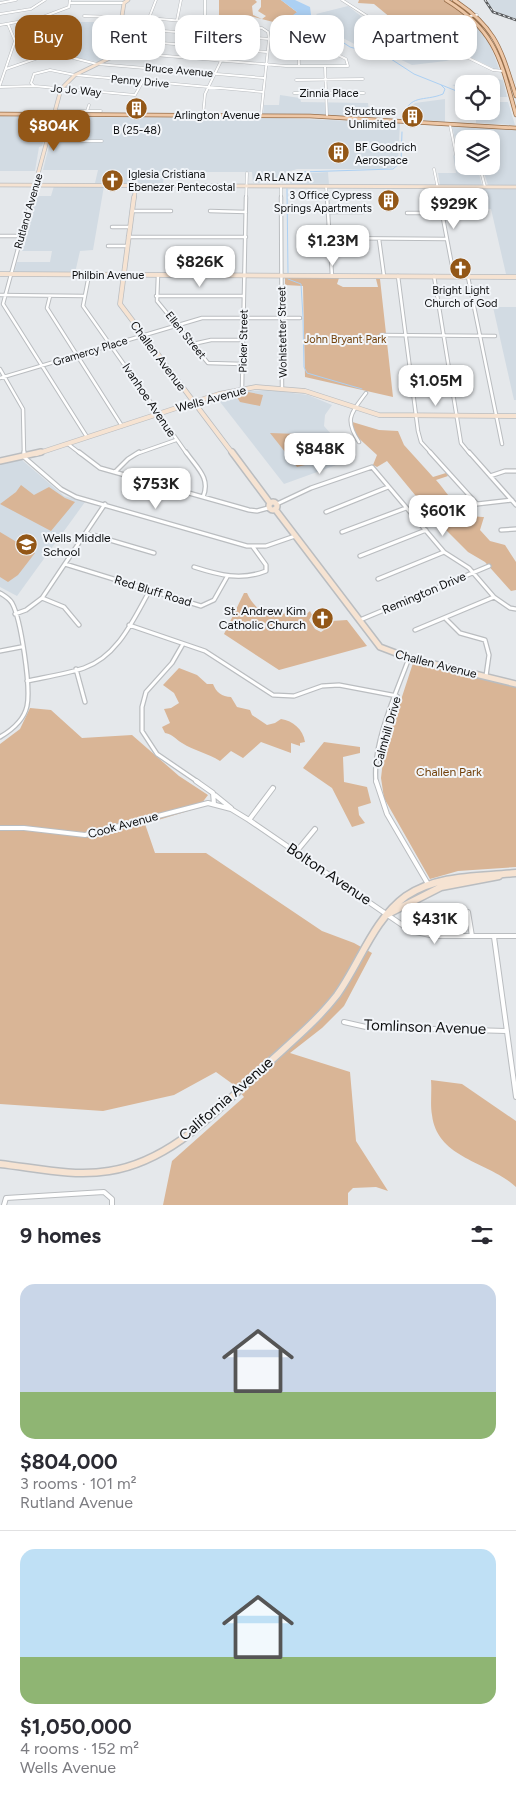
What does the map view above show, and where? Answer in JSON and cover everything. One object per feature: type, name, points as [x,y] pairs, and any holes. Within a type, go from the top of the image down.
[{"type":"main road","points":[[446,0],[470,15]]},
{"type":"main road","points":[[454,0],[487,24],[497,39],[516,96]]},
{"type":"main road","points":[[477,21],[490,35],[516,115]]},
{"type":"main road","name":"Arlington Avenue","points":[[0,114],[327,116],[516,127]]},
{"type":"main road","name":"Arlington Avenue","points":[[433,123],[516,127]]},
{"type":"main road","points":[[450,125],[464,124]]},
{"type":"street","points":[[0,3],[16,0]]},
{"type":"street","points":[[70,0],[71,4]]},
{"type":"street","points":[[49,15],[71,4],[124,3],[128,0]]},
{"type":"street","points":[[150,15],[156,0]]},
{"type":"street","points":[[178,15],[181,0]]},
{"type":"street","points":[[205,0],[205,15]]},
{"type":"street","points":[[342,0],[363,15]]},
{"type":"street","points":[[0,14],[21,11],[45,1]]},
{"type":"street","points":[[122,15],[124,3]]},
{"type":"street","points":[[84,16],[92,16]]},
{"type":"street","points":[[0,25],[15,23]]},
{"type":"street","points":[[0,86],[15,41],[8,24]]},
{"type":"street","points":[[260,28],[268,32],[269,39],[261,115]]},
{"type":"street","points":[[165,31],[269,39]]},
{"type":"street","points":[[165,43],[267,52]]},
{"type":"street","points":[[165,56],[299,66],[348,66],[344,58]]},
{"type":"street","name":"Bruce Avenue","points":[[6,69],[32,60]]},
{"type":"street","name":"Bruce Avenue","points":[[81,60],[97,64],[264,78]]},
{"type":"street","points":[[61,89],[75,75],[104,60]]},
{"type":"street","points":[[299,60],[299,66]]},
{"type":"street","points":[[474,60],[493,70],[502,71]]},
{"type":"street","points":[[203,115],[204,95],[221,61]]},
{"type":"street","points":[[325,66],[327,116]]},
{"type":"street","name":"Penny Drive","points":[[34,86],[31,83],[31,78],[34,74],[42,71],[59,71],[75,75],[263,92]]},
{"type":"street","points":[[296,80],[363,78]]},
{"type":"street","name":"Jo Jo Way","points":[[0,86],[34,86],[135,96],[143,81]]},
{"type":"street","name":"Rutland Avenue","points":[[61,89],[3,304],[40,366],[87,437]]},
{"type":"street","name":"Zinnia Place","points":[[294,93],[364,93]]},
{"type":"street","points":[[87,111],[89,105]]},
{"type":"street","points":[[56,113],[101,111]]},
{"type":"street","points":[[450,125],[455,150]]},
{"type":"street","points":[[48,141],[102,141]]},
{"type":"street","points":[[434,169],[454,276]]},
{"type":"street","name":"Picker Street","points":[[242,389],[248,173]]},
{"type":"street","points":[[482,175],[485,187]]},
{"type":"street","points":[[0,185],[247,186],[282,184],[516,187]]},
{"type":"street","name":"Wohlstetter Street","points":[[282,184],[282,388]]},
{"type":"street","name":"Challen Avenue","points":[[136,185],[122,275],[120,304],[269,505]]},
{"type":"street","points":[[326,186],[332,276]]},
{"type":"street","points":[[132,211],[171,211]]},
{"type":"street","points":[[210,211],[246,212]]},
{"type":"street","points":[[328,212],[363,212]]},
{"type":"street","points":[[407,213],[442,213]]},
{"type":"street","points":[[112,227],[130,227]]},
{"type":"street","points":[[0,236],[21,236]]},
{"type":"street","points":[[128,237],[246,237]]},
{"type":"street","points":[[330,238],[447,239]]},
{"type":"street","points":[[379,238],[384,276]]},
{"type":"street","points":[[108,246],[127,246]]},
{"type":"street","name":"Philbin Avenue","points":[[0,274],[516,277]]},
{"type":"street","points":[[0,295],[84,296],[89,275]]},
{"type":"street","points":[[158,275],[156,296],[244,296]]},
{"type":"street","points":[[398,276],[421,442],[477,504],[500,503],[512,500]]},
{"type":"street","points":[[434,276],[456,416],[464,448],[516,505]]},
{"type":"street","points":[[468,276],[502,444]]},
{"type":"street","points":[[50,296],[48,308],[122,426]]},
{"type":"street","name":"Ivanhoe Avenue","points":[[84,296],[84,306],[206,481],[207,487],[203,496]]},
{"type":"street","name":"Ellen Street","points":[[156,296],[208,363],[242,364]]},
{"type":"street","name":"Gramercy Place","points":[[0,378],[202,318],[300,318]]},
{"type":"street","points":[[381,335],[495,336]]},
{"type":"street","points":[[193,344],[211,340],[243,340]]},
{"type":"street","points":[[0,369],[24,409],[24,457],[61,489],[76,497],[252,547],[266,546],[295,536]]},
{"type":"street","name":"Wells Avenue","points":[[0,461],[24,457],[68,444],[194,402],[242,389],[282,388],[313,394],[354,409],[379,415],[516,416]]},
{"type":"street","points":[[359,442],[349,428],[349,420],[354,409],[366,393]]},
{"type":"street","points":[[115,472],[123,461],[134,453],[176,440]]},
{"type":"street","points":[[68,444],[100,468],[253,511],[269,505],[276,507],[311,488],[372,467],[444,552],[473,573],[494,597],[510,608],[516,608]]},
{"type":"street","points":[[490,476],[505,471],[516,471]]},
{"type":"street","points":[[326,512],[388,487]]},
{"type":"street","points":[[15,614],[26,610],[42,598],[105,504]]},
{"type":"street","name":"Challen Avenue","points":[[276,507],[295,536],[380,647],[409,658],[516,684]]},
{"type":"street","points":[[342,532],[406,508]]},
{"type":"street","points":[[501,530],[516,529]]},
{"type":"street","points":[[360,556],[426,530]]},
{"type":"street","points":[[86,533],[154,553]]},
{"type":"street","points":[[194,568],[227,577],[244,578],[266,571],[266,565],[252,547]]},
{"type":"street","points":[[378,579],[444,552]]},
{"type":"street","name":"Red Bluff Road","points":[[65,564],[208,606],[213,603],[227,577]]},
{"type":"street","name":"Remington Drive","points":[[359,621],[489,566]]},
{"type":"street","points":[[27,681],[76,670],[106,657],[150,590]]},
{"type":"street","points":[[0,593],[10,600],[15,614],[27,681],[28,704],[23,716],[11,730],[0,737]]},
{"type":"street","points":[[416,630],[446,619],[494,597]]},
{"type":"street","points":[[42,598],[58,603],[71,611],[79,625]]},
{"type":"street","points":[[446,619],[460,633],[485,640],[489,655],[486,676]]},
{"type":"street","points":[[128,625],[207,653],[265,692],[278,697],[294,696],[322,686],[339,684],[397,696]]},
{"type":"street","name":"Bolton Avenue","points":[[183,644],[172,663],[146,692],[142,706],[142,731],[146,740],[158,754],[233,810],[411,931],[423,934],[516,936]]},
{"type":"street","points":[[0,651],[21,647]]},
{"type":"street","name":"Calmhill Drive","points":[[409,658],[377,761],[376,781],[380,796],[394,825],[428,884]]},
{"type":"street","points":[[76,670],[85,702]]},
{"type":"street","points":[[249,820],[272,788]]},
{"type":"street","points":[[214,804],[215,795]]},
{"type":"street","name":"Bolton Avenue","points":[[214,804],[233,810]]},
{"type":"street","name":"Cook Avenue","points":[[0,828],[24,828],[85,836],[194,805],[214,804]]},
{"type":"street","points":[[296,852],[314,829]]},
{"type":"street","name":"California Avenue","points":[[0,1164],[80,1172],[109,1171],[146,1160],[182,1138],[312,1024],[338,994],[388,914],[405,897],[428,884],[446,878],[466,875],[516,873]]},
{"type":"street","name":"California Avenue","points":[[388,914],[398,912],[408,903],[434,889],[506,874]]},
{"type":"street","points":[[468,912],[472,936]]},
{"type":"street","points":[[494,936],[516,1097]]},
{"type":"street","name":"Tomlinson Avenue","points":[[344,1022],[366,1027],[506,1031]]},
{"type":"street","points":[[4,1205],[6,1198],[104,1192],[112,1202]]},
{"type":"shaded area","points":[[488,0],[516,0],[516,19],[497,12],[489,5]]},
{"type":"shaded area","points":[[348,6],[360,15],[354,15],[354,44],[344,39],[344,15],[316,14]]},
{"type":"shaded area","points":[[82,22],[92,22],[92,60],[102,60],[98,62],[82,59]]},
{"type":"shaded area","points":[[477,25],[488,38],[499,69],[476,60]]},
{"type":"shaded area","points":[[402,60],[449,60],[446,61],[412,65]]},
{"type":"shaded area","points":[[500,80],[503,80],[507,97],[500,97]]},
{"type":"shaded area","points":[[280,95],[300,98],[301,102],[368,103],[370,117],[263,114],[264,105],[279,105]]},
{"type":"shaded area","points":[[445,99],[445,122],[410,119],[411,107],[415,103]]},
{"type":"shaded area","points":[[500,102],[508,102],[515,125],[476,123],[476,120],[500,120]]},
{"type":"shaded area","points":[[0,116],[52,118],[42,146],[39,147],[35,171],[0,171]]},
{"type":"shaded area","points":[[56,117],[279,118],[400,123],[398,161],[394,167],[386,169],[297,169],[279,175],[280,182],[253,183],[252,172],[171,172],[170,176],[164,176],[163,183],[95,183],[98,170],[43,170],[50,142],[103,142],[103,140],[50,140]]},
{"type":"shaded area","points":[[452,126],[516,130],[516,185],[488,185],[485,175],[500,175],[500,130],[455,130],[455,139]]},
{"type":"shaded area","points":[[328,172],[329,185],[290,184],[289,181],[298,174]]},
{"type":"shaded area","points":[[438,173],[479,175],[482,185],[440,185]]},
{"type":"shaded area","points":[[54,186],[104,186],[93,250],[80,251],[75,273],[14,273],[17,262],[50,262],[52,251],[22,251],[35,196],[51,196]]},
{"type":"shaded area","points":[[440,188],[516,189],[516,274],[506,274],[491,209],[443,208]]},
{"type":"shaded area","points":[[493,307],[516,307],[516,400],[514,400]]},
{"type":"shaded area","points":[[269,390],[308,395],[332,405],[325,415],[324,426],[353,459],[284,484],[217,398],[249,391]]},
{"type":"shaded area","name":"Wells Middle School","points":[[22,460],[64,496],[85,502],[17,596],[0,587],[0,463]]},
{"type":"green space","points":[[219,0],[255,0],[257,2],[252,6],[253,15],[219,15]]},
{"type":"green space","points":[[261,0],[281,0],[298,13],[294,15],[270,15],[270,21],[260,19],[266,16],[258,11],[261,7]]},
{"type":"green space","points":[[359,0],[443,0],[466,15],[387,15],[374,4],[358,3]]},
{"type":"green space","name":"John Bryant Park","points":[[285,278],[339,278],[337,284],[343,287],[378,287],[376,279],[380,279],[393,397],[305,377],[303,286],[285,285]]},
{"type":"green space","points":[[248,392],[263,395],[260,406],[240,402],[235,394]]},
{"type":"green space","points":[[349,421],[379,430],[398,431],[404,445],[433,477],[446,473],[448,476],[436,480],[463,510],[469,514],[484,517],[480,530],[490,541],[505,545],[516,562],[516,590],[511,591],[485,562],[468,552],[424,505],[412,509],[409,505],[420,501],[387,461],[377,467],[373,465],[377,455],[352,432]]},
{"type":"green space","points":[[270,433],[327,435],[341,456],[297,467]]},
{"type":"green space","points":[[21,485],[34,495],[49,487],[65,498],[75,502],[51,531],[0,504],[16,492]]},
{"type":"green space","points":[[0,532],[35,553],[18,575],[8,582],[0,577]]},
{"type":"green space","points":[[244,593],[247,593],[258,608],[269,613],[287,613],[290,616],[296,614],[303,617],[310,611],[312,615],[309,620],[315,629],[321,632],[327,628],[331,621],[347,620],[367,646],[279,670],[224,634]]},
{"type":"green space","name":"Challen Park","points":[[413,663],[516,687],[516,867],[458,871],[430,879],[384,798],[381,778],[384,752]]},
{"type":"green space","points":[[179,668],[197,675],[207,684],[213,684],[220,694],[231,697],[237,707],[250,710],[252,715],[267,725],[281,719],[290,722],[300,730],[305,742],[300,743],[300,746],[291,743],[291,753],[261,742],[243,758],[231,751],[220,761],[180,742],[165,733],[162,727],[170,723],[164,709],[171,708],[179,703],[174,693],[163,685]]},
{"type":"green space","points":[[30,708],[51,710],[82,738],[132,735],[179,776],[208,795],[198,808],[145,824],[155,853],[206,853],[322,931],[354,943],[372,953],[344,1006],[322,1028],[290,1053],[350,1072],[356,1141],[388,1191],[376,1187],[353,1188],[348,1193],[348,1205],[163,1205],[172,1161],[244,1097],[234,1085],[216,1072],[174,1095],[103,1111],[0,1104],[0,744],[20,729]]},
{"type":"green space","points":[[324,742],[360,747],[360,753],[343,757],[344,782],[367,787],[371,803],[358,807],[359,815],[365,823],[352,827],[332,788],[303,768]]},
{"type":"green space","points":[[431,1080],[462,1084],[516,1121],[516,1187],[493,1171],[454,1151],[444,1141],[436,1130],[432,1115]]},
{"type":"water","points":[[281,0],[295,0],[310,7],[311,15],[293,15],[297,12]]},
{"type":"waterway","points":[[344,43],[350,47],[391,59],[414,74],[455,90]]},
{"type":"waterway","points":[[403,118],[409,105],[413,102],[443,94],[445,89],[441,85]]},
{"type":"waterway","points":[[287,183],[289,177],[301,172],[393,169],[401,162],[402,132]]},
{"type":"waterway","points":[[287,189],[288,273]]},
{"type":"waterway","points":[[288,279],[301,284],[303,317]]},
{"type":"waterway","points":[[303,318],[304,367],[307,373],[362,389]]},
{"type":"railway","points":[[485,0],[493,12],[516,20]]},
{"type":"place","name":"B (25-48)","points":[[137,109]]},
{"type":"place","name":"Structures Unlimited","points":[[412,117]]},
{"type":"place","name":"BF Goodrich Aerospace","points":[[339,153]]},
{"type":"place","name":"Iglesia Cristiana Ebenezer Pentecostal","points":[[112,180]]},
{"type":"place","name":"3 Office Cypress Springs Apartments","points":[[388,201]]},
{"type":"place","name":"Bright Light Church of God","points":[[461,269]]},
{"type":"place","name":"Wells Middle School","points":[[27,545]]},
{"type":"place","name":"St. Andrew Kim Catholic Church","points":[[322,618]]},
{"type":"district","name":"ARLANZA","points":[[284,177]]}]
